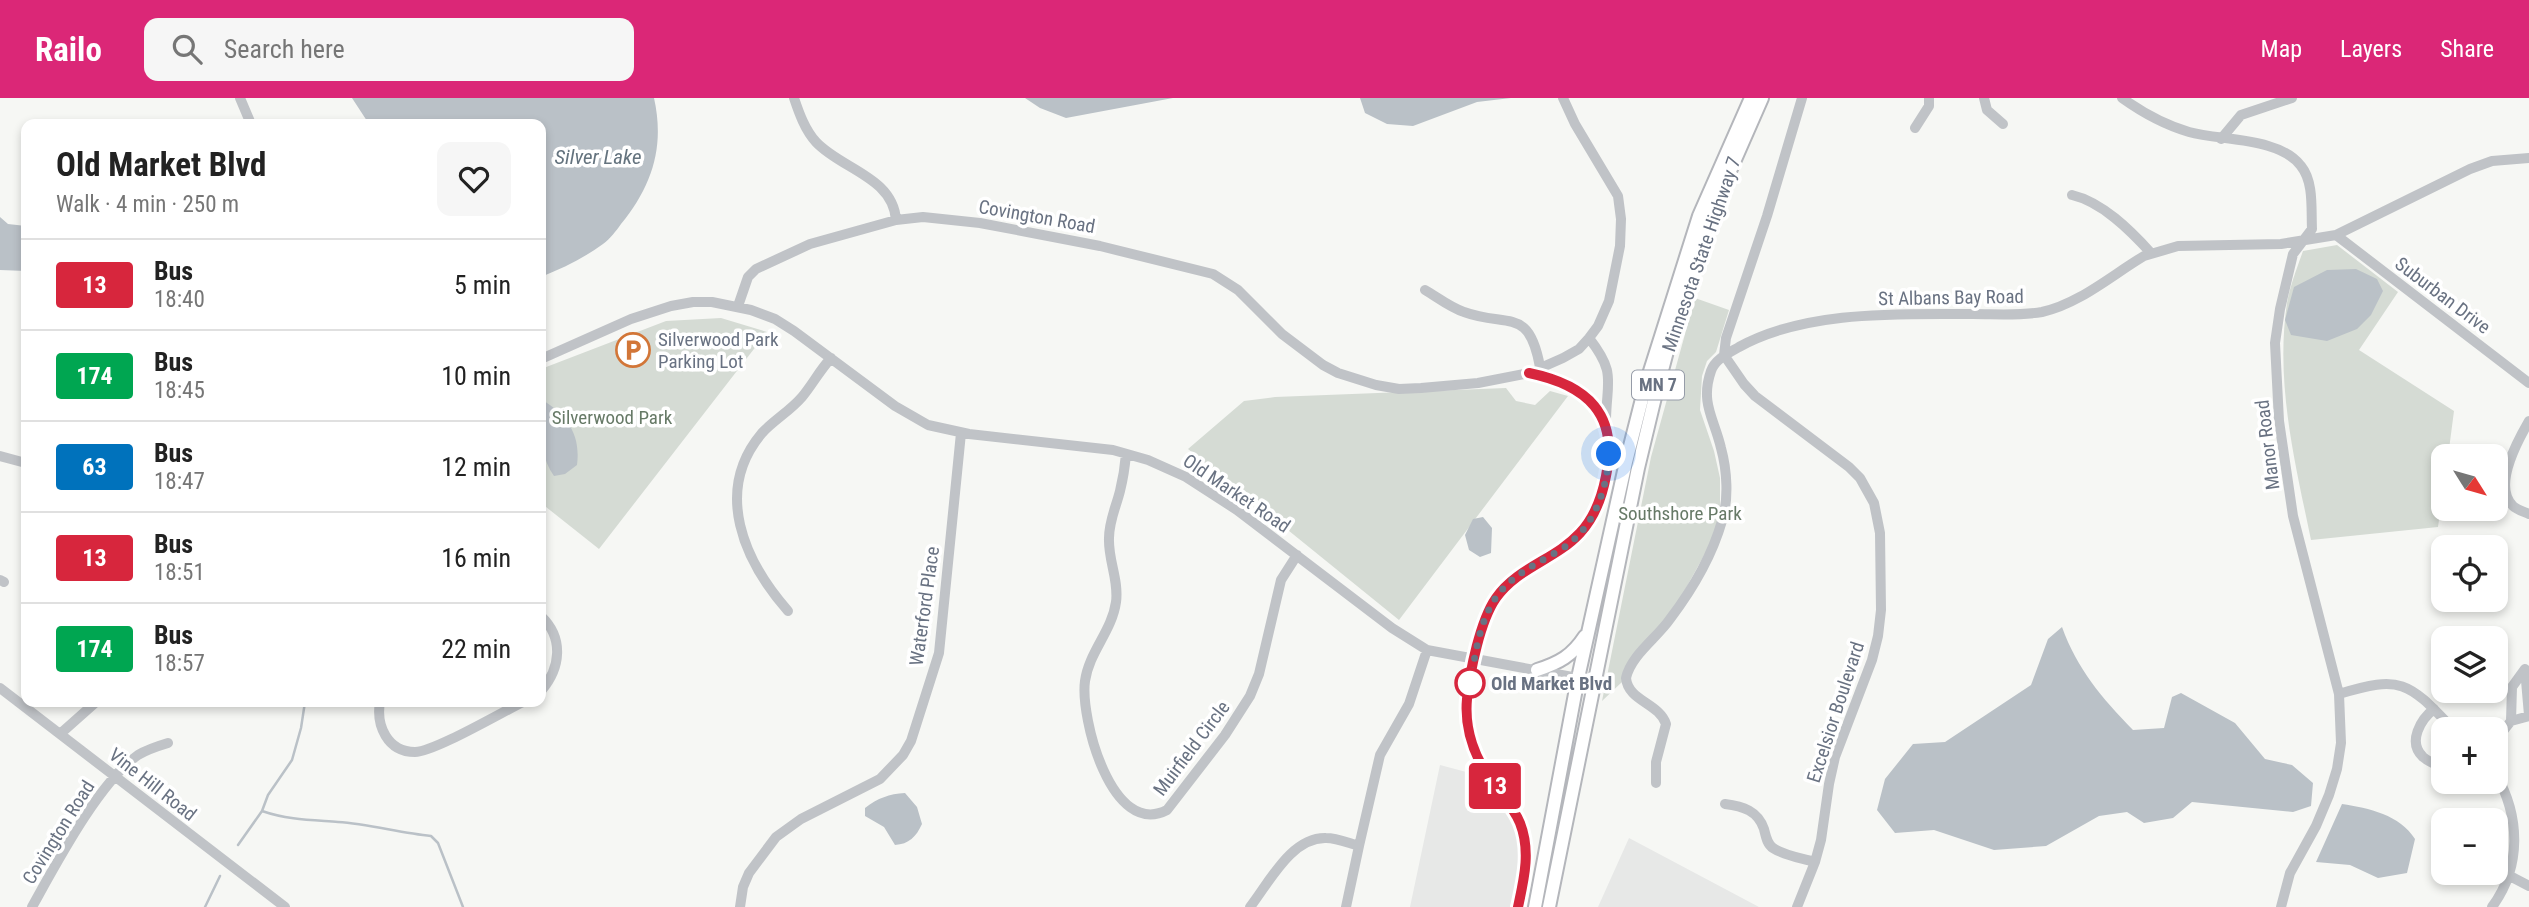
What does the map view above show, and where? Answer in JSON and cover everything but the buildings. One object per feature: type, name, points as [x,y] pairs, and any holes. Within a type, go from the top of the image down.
[{"type":"main road","name":"Minnesota State Highway 7","points":[[1535,907],[1578,678],[1626,462],[1665,318],[1699,216],[1751,98]]},
{"type":"main road","name":"Minnesota State Highway 7","points":[[1549,907],[1638,467],[1675,321],[1709,221],[1762,98]]},
{"type":"main road","points":[[1536,670],[1568,657],[1584,638],[1591,622]]},
{"type":"street","points":[[240,98],[249,119]]},
{"type":"street","points":[[794,98],[801,119],[817,143],[868,177],[893,202],[895,220]]},
{"type":"street","points":[[1529,373],[1563,358],[1590,338],[1609,301],[1620,246],[1618,196],[1575,124],[1563,98]]},
{"type":"street","points":[[1656,783],[1656,762],[1664,720],[1660,713],[1632,693],[1626,678],[1629,666],[1671,618],[1698,577],[1723,519],[1726,487],[1722,449],[1706,402],[1712,369],[1724,355],[1726,338],[1767,216],[1802,98]]},
{"type":"street","points":[[1915,128],[1929,106],[1929,98]]},
{"type":"street","points":[[1984,98],[1987,110],[2003,124]]},
{"type":"street","name":"Manor Road","points":[[2122,98],[2162,122],[2187,132],[2268,146],[2283,152],[2302,167],[2310,184],[2312,229],[2292,254],[2275,343],[2279,422],[2293,516],[2339,695],[2341,743],[2337,769],[2316,826],[2290,873],[2281,907]]},
{"type":"street","points":[[2221,139],[2241,115],[2292,98]]},
{"type":"street","name":"St Albans Bay Road","points":[[1724,355],[1759,338],[1823,321],[1899,313],[2023,314],[2053,309],[2151,253],[2178,246],[2248,246],[2336,236],[2470,169],[2492,161],[2529,158]]},
{"type":"street","points":[[2072,195],[2083,198],[2119,222],[2151,253]]},
{"type":"street","name":"Covington Road","points":[[738,306],[748,277],[756,269],[810,244],[895,220],[923,217],[980,223],[1100,246],[1213,274],[1238,290],[1282,334],[1323,365],[1376,385],[1421,388],[1478,383],[1529,373]]},
{"type":"street","name":"Suburban Drive","points":[[2336,236],[2529,383]]},
{"type":"street","points":[[1425,290],[1464,312],[1520,323],[1536,342],[1540,367]]},
{"type":"street","points":[[546,357],[657,309],[693,302],[738,306]]},
{"type":"street","name":"Old Market Road","points":[[738,306],[775,319],[910,416],[928,425],[961,433],[1126,454],[1148,460],[1186,477],[1237,510],[1392,628],[1427,650],[1595,683]]},
{"type":"street","points":[[1518,907],[1526,863],[1522,830],[1511,807],[1481,765],[1469,731],[1467,696],[1485,617],[1506,585],[1524,570],[1569,544],[1596,510],[1602,494],[1608,463],[1606,424],[1609,377],[1605,359],[1590,338]]},
{"type":"street","name":"Excelsior Boulevard","points":[[1724,355],[1755,396],[1849,467],[1868,490],[1878,518],[1881,610],[1878,636],[1872,660],[1835,757],[1821,840],[1797,907]]},
{"type":"street","points":[[788,611],[769,590],[750,555],[737,516],[738,480],[752,446],[763,432],[802,397],[831,358]]},
{"type":"street","points":[[1529,373],[1553,378],[1578,391],[1596,407],[1606,424]]},
{"type":"street","points":[[2529,421],[2512,450],[2505,480],[2507,494],[2513,506],[2529,514]]},
{"type":"street","name":"Waterford Place","points":[[740,907],[749,873],[776,838],[801,819],[880,779],[903,755],[911,741],[939,653],[961,433]]},
{"type":"street","name":"Muirfield Circle","points":[[1126,454],[1109,538],[1109,554],[1116,585],[1114,613],[1088,667],[1084,699],[1105,777],[1118,797],[1135,808],[1152,815],[1167,810],[1239,716],[1259,674],[1280,580],[1297,555]]},
{"type":"street","points":[[0,456],[21,462]]},
{"type":"street","points":[[546,622],[553,631],[558,657],[546,685]]},
{"type":"street","points":[[1346,907],[1380,755],[1409,704],[1427,650]]},
{"type":"street","points":[[2508,725],[2511,721],[2529,715],[2525,669],[2512,687],[2511,721]]},
{"type":"street","points":[[2339,695],[2371,685],[2389,683],[2408,688],[2442,717]]},
{"type":"street","name":"Vine Hill Road","points":[[0,688],[21,704]]},
{"type":"street","name":"Vine Hill Road","points":[[25,707],[285,907]]},
{"type":"street","points":[[60,734],[90,707]]},
{"type":"street","points":[[379,707],[378,719],[381,730],[395,745],[414,752],[433,747],[513,707]]},
{"type":"street","points":[[2431,761],[2419,751],[2417,743],[2419,725],[2434,709]]},
{"type":"street","name":"Covington Road","points":[[32,907],[60,857],[115,776],[137,756],[151,748],[169,743]]},
{"type":"street","points":[[2506,794],[2515,825],[2515,847],[2508,875],[2529,886]]},
{"type":"street","points":[[1726,804],[1741,806],[1753,814],[1763,826],[1767,841],[1775,849],[1815,862]]},
{"type":"street","points":[[1250,907],[1289,856],[1306,843],[1327,838],[1359,846]]},
{"type":"street","points":[[2492,907],[2505,885]]},
{"type":"shaded area","points":[[1440,765],[1485,777],[1504,802],[1517,830],[1521,847],[1512,907],[1410,907]]},
{"type":"shaded area","points":[[1629,838],[1759,907],[1598,907]]},
{"type":"green space","points":[[2337,245],[2398,292],[2359,350],[2454,411],[2450,444],[2431,444],[2431,522],[2439,522],[2438,527],[2311,540],[2288,422],[2283,363],[2288,297],[2303,251]]},
{"type":"green space","name":"Southshore Park","points":[[1695,298],[1729,310],[1716,352],[1707,361],[1702,376],[1700,410],[1720,478],[1718,524],[1681,597],[1625,667],[1622,682],[1602,701],[1651,457]]},
{"type":"green space","name":"Silverwood Park","points":[[721,318],[767,332],[599,549],[546,507],[546,367],[666,321]]},
{"type":"green space","points":[[1506,388],[1516,401],[1535,405],[1550,391],[1568,396],[1399,620],[1188,449],[1244,401],[1275,397]]},
{"type":"water","name":"Silver Lake","points":[[352,98],[654,98],[657,149],[641,195],[610,237],[581,258],[546,275],[546,119],[366,119]]},
{"type":"water","points":[[1025,98],[1173,98],[1066,118],[1040,108]]},
{"type":"water","points":[[1360,98],[1511,98],[1477,102],[1413,126],[1387,124],[1365,113]]},
{"type":"water","points":[[0,217],[8,224],[21,225],[21,271],[0,270]]},
{"type":"water","points":[[2356,269],[2377,279],[2383,291],[2371,315],[2357,329],[2327,341],[2291,335],[2285,320],[2294,287],[2327,270]]},
{"type":"water","points":[[546,403],[570,426],[578,454],[577,465],[565,474],[554,476],[546,460]]},
{"type":"water","points":[[1483,517],[1492,528],[1491,553],[1480,557],[1469,550],[1465,535],[1473,519]]},
{"type":"water","points":[[2062,627],[2075,656],[2092,682],[2133,730],[2164,728],[2172,697],[2181,693],[2235,723],[2265,759],[2292,765],[2313,783],[2311,806],[2293,812],[2192,802],[2173,818],[2144,823],[2127,812],[2099,816],[2046,846],[1994,850],[1934,830],[1895,833],[1877,810],[1885,779],[1913,744],[1945,742],[2031,685],[2048,639]]},
{"type":"water","points":[[905,793],[917,807],[922,824],[911,839],[895,845],[884,827],[865,816],[865,808],[884,797]]},
{"type":"water","points":[[2342,804],[2383,814],[2409,831],[2415,839],[2407,873],[2378,878],[2350,865],[2316,862]]},
{"type":"waterway","points":[[238,845],[292,760],[304,707]]},
{"type":"waterway","points":[[262,811],[291,818],[350,823],[431,836],[438,843],[463,907]]},
{"type":"waterway","points":[[205,907],[220,876]]},
{"type":"bus line","name":"13","points":[[1518,907],[1525,872],[1524,838],[1516,814],[1481,765],[1474,750],[1467,723],[1467,696],[1488,611],[1497,596],[1513,579],[1569,544],[1581,532],[1596,510],[1602,494],[1609,454],[1606,424],[1596,407],[1570,386],[1553,378],[1529,373]]},
{"type":"place","name":"Silverwood Park Parking Lot","points":[[633,350]]},
{"type":"place","name":"Old Market Blvd","points":[[1470,683]]},
{"type":"route","points":[[1470,683],[1483,625],[1497,596],[1524,570],[1569,544],[1581,532],[1596,510],[1602,494],[1609,454]]}]
